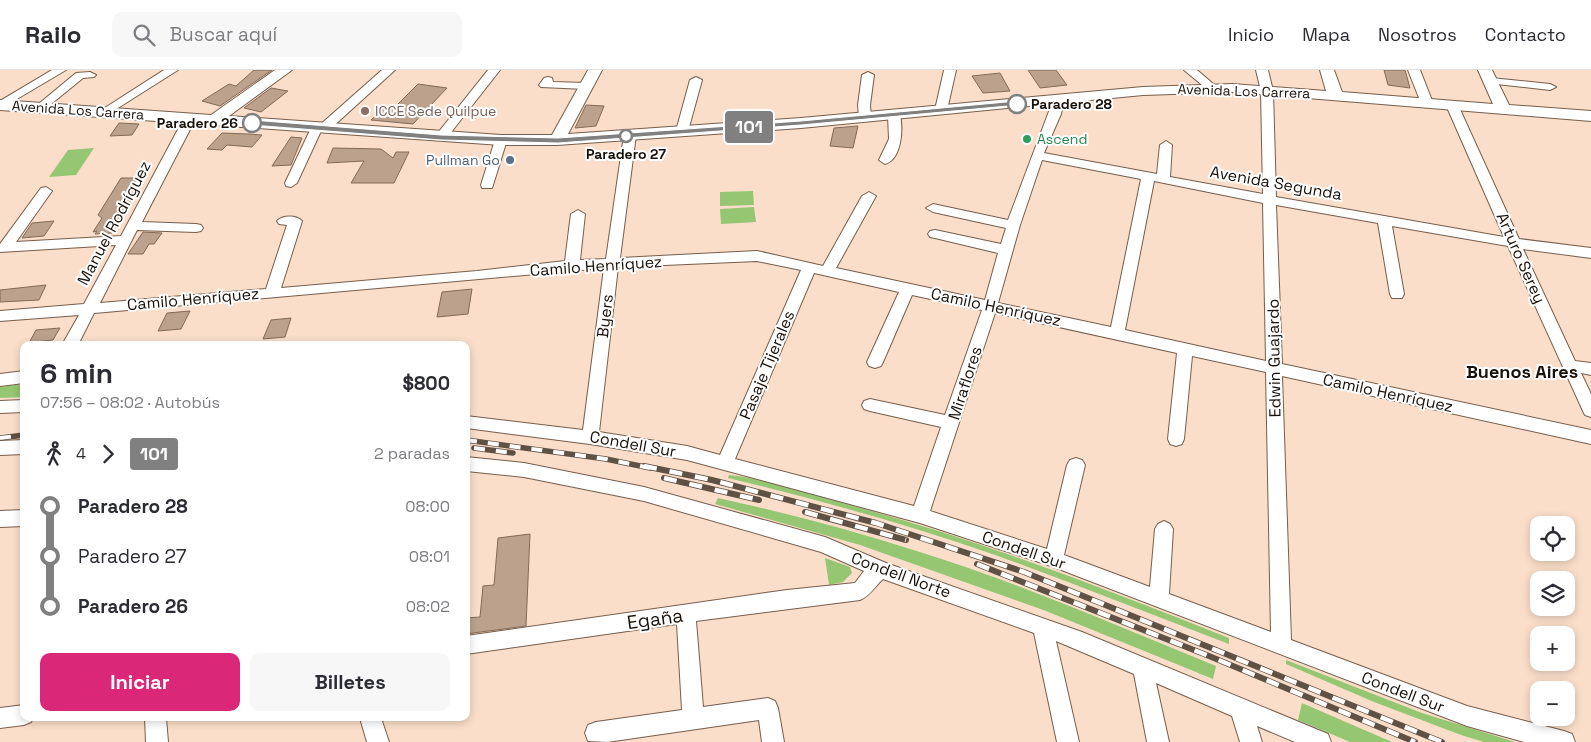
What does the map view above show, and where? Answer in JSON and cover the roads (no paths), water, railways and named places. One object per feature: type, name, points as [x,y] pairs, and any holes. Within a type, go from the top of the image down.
[{"type":"main road","points":[[214,120],[285,70]]},
{"type":"main road","points":[[558,140],[595,70]]},
{"type":"main road","points":[[1327,70],[1335,96]]},
{"type":"main road","points":[[1488,75],[1503,108]]},
{"type":"main road","name":"Avenida Los Carrera","points":[[0,105],[501,140],[558,140],[630,136],[865,117],[1166,89],[1267,90],[1591,116]]},
{"type":"street","points":[[0,105],[60,70]]},
{"type":"street","points":[[106,111],[172,70]]},
{"type":"street","points":[[291,183],[321,128],[389,70]]},
{"type":"street","points":[[441,137],[494,70]]},
{"type":"street","points":[[941,110],[950,70]]},
{"type":"street","name":"Edwin Guajardo","points":[[1262,70],[1267,90],[1271,200],[1282,646]]},
{"type":"street","points":[[1414,70],[1427,103]]},
{"type":"street","points":[[1196,72],[1212,88]]},
{"type":"street","points":[[41,107],[80,75],[90,75]]},
{"type":"street","points":[[865,117],[864,106],[868,75]]},
{"type":"street","points":[[1488,75],[1550,87]]},
{"type":"street","points":[[548,80],[545,85],[586,86]]},
{"type":"street","points":[[682,131],[696,80]]},
{"type":"street","name":"Miraflores","points":[[920,514],[990,307],[1014,225],[1038,155],[1055,114],[1058,100]]},
{"type":"street","name":"Arturo Serey","points":[[1452,105],[1553,331],[1591,411]]},
{"type":"street","points":[[885,160],[896,140],[894,114]]},
{"type":"street","name":"Manuel Rodríguez","points":[[72,341],[190,118]]},
{"type":"street","name":"Byers","points":[[590,437],[630,136]]},
{"type":"street","points":[[487,185],[501,140]]},
{"type":"street","points":[[1163,180],[1166,145]]},
{"type":"street","name":"Avenida Segunda","points":[[1038,155],[1271,200],[1515,243],[1591,253]]},
{"type":"street","points":[[1117,333],[1148,177]]},
{"type":"street","points":[[3,248],[46,191]]},
{"type":"street","points":[[827,271],[869,196]]},
{"type":"street","points":[[934,208],[1014,225]]},
{"type":"street","points":[[572,265],[578,214]]},
{"type":"street","points":[[1384,219],[1397,294]]},
{"type":"street","points":[[272,292],[296,221],[284,221]]},
{"type":"street","points":[[132,226],[196,228]]},
{"type":"street","points":[[934,234],[1006,250]]},
{"type":"street","points":[[3,248],[124,240]]},
{"type":"street","name":"Camilo Henríquez","points":[[0,316],[477,276],[572,265],[757,256],[1591,437]]},
{"type":"street","name":"Pasaje Tijerales","points":[[725,462],[809,267]]},
{"type":"street","points":[[874,362],[908,288]]},
{"type":"street","points":[[1176,439],[1185,349]]},
{"type":"street","points":[[1571,366],[1591,368]]},
{"type":"street","points":[[0,380],[20,378]]},
{"type":"street","points":[[870,405],[951,423]]},
{"type":"street","points":[[0,406],[20,406]]},
{"type":"street","name":"Condell Sur","points":[[470,422],[590,437],[687,453],[920,514],[1054,560],[1467,716],[1564,742]]},
{"type":"street","points":[[0,448],[20,447]]},
{"type":"street","name":"Condell Norte","points":[[470,464],[524,470],[644,494],[825,545],[875,574],[1043,627],[1320,742]]},
{"type":"street","points":[[1054,560],[1076,465]]},
{"type":"street","points":[[0,519],[20,518]]},
{"type":"street","points":[[1160,600],[1164,529]]},
{"type":"street","name":"Egaña","points":[[470,644],[860,591],[875,574]]},
{"type":"street","points":[[686,615],[693,720]]},
{"type":"street","points":[[1043,627],[1068,742]]},
{"type":"street","points":[[1143,668],[1158,742]]},
{"type":"street","points":[[596,734],[768,708],[773,742]]},
{"type":"street","points":[[1241,709],[1251,742]]},
{"type":"street","points":[[0,718],[20,715]]},
{"type":"street","points":[[156,721],[157,742]]},
{"type":"street","points":[[372,721],[378,742]]},
{"type":"railway","points":[[0,438],[20,436]]},
{"type":"railway","points":[[470,441],[606,459],[650,468]]},
{"type":"railway","points":[[474,448],[513,453]]},
{"type":"railway","points":[[644,466],[712,480],[876,523],[1024,572],[1442,742]]},
{"type":"railway","points":[[664,478],[759,500]]},
{"type":"railway","points":[[805,512],[906,540]]},
{"type":"railway","points":[[977,564],[1209,656],[1415,742]]},
{"type":"place","name":"Paradero 28","points":[[1017,104]]},
{"type":"place","name":"ICCE Sede Quilpue","points":[[365,111]]},
{"type":"place","name":"Paradero 26","points":[[252,123]]},
{"type":"place","name":"Paradero 27","points":[[626,136]]},
{"type":"place","name":"Ascend","points":[[1027,139]]},
{"type":"place","name":"Pullman Go","points":[[510,160]]},
{"type":"district","name":"Buenos Aires","points":[[1522,371]]}]
